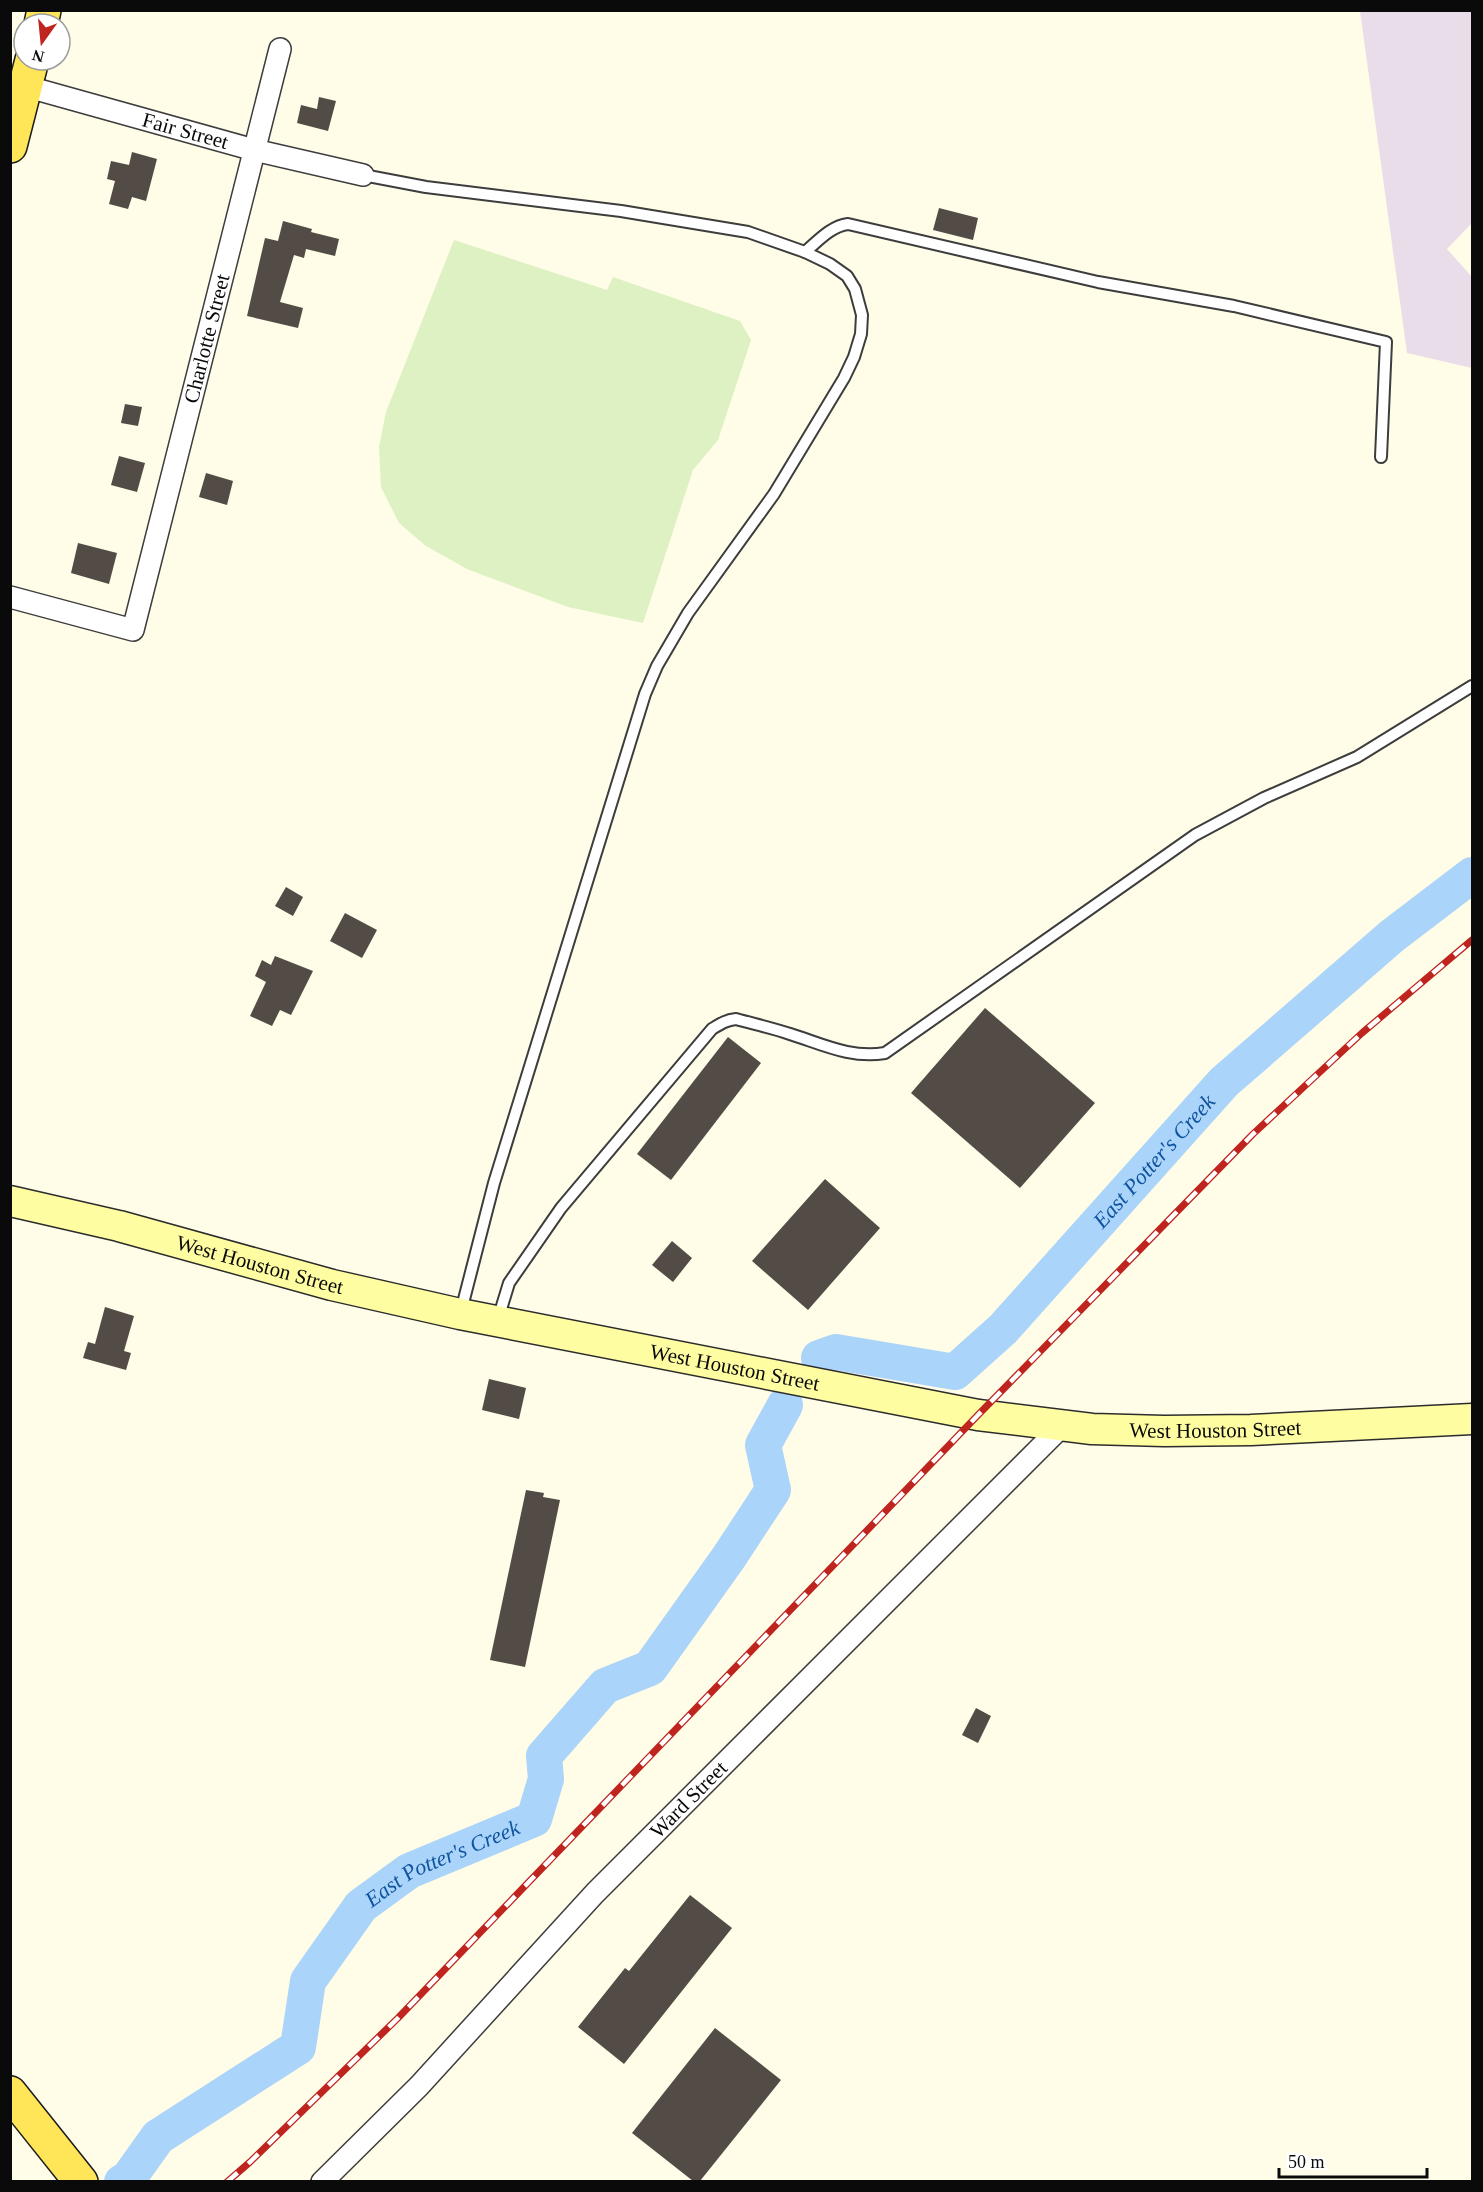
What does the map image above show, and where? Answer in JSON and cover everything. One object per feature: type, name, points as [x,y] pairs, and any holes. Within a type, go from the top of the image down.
[{"type":"main road","points":[[10,146],[23,76]]},
{"type":"main road","points":[[10,2093],[81,2181]]},
{"type":"street","name":"Charlotte Street","points":[[10,597],[133,630],[280,49]]},
{"type":"street","name":"Fair Street","points":[[23,76],[254,150],[363,176]]},
{"type":"street","name":"West Houston Street","points":[[10,1201],[118,1226],[332,1285],[460,1314],[978,1416],[1062,1426],[1164,1431],[1251,1430],[1473,1419]]},
{"type":"street","name":"Ward Street","points":[[322,2181],[419,2086],[594,1893],[1062,1426]]},
{"type":"lane","points":[[363,176],[426,187],[621,211],[748,232],[805,252],[830,264],[847,276],[860,300],[862,315],[861,334],[844,378],[774,494],[688,614],[657,666],[641,706],[501,1160],[460,1314]]},
{"type":"lane","points":[[805,252],[831,230],[848,224],[1098,282],[1234,306],[1386,342],[1382,457]]},
{"type":"lane","points":[[497,1322],[509,1283],[561,1208],[712,1029],[727,1020],[736,1019],[842,1052],[874,1055],[885,1053],[1196,835],[1264,798],[1357,757],[1473,686]]},
{"type":"shaded area","points":[[1360,11],[1472,11],[1472,223],[1447,249],[1472,277],[1472,368],[1407,353]]},
{"type":"green space","points":[[454,240],[607,290],[613,277],[740,321],[751,340],[718,440],[693,470],[643,623],[568,607],[467,569],[426,546],[399,523],[381,487],[379,447],[386,412]]},
{"type":"building","points":[[319,97],[336,101],[328,131],[297,123],[301,105],[317,109]]},
{"type":"building","points":[[132,152],[157,159],[146,201],[132,197],[128,209],[109,204],[115,181],[107,179],[111,161],[129,165]]},
{"type":"building","points":[[939,208],[978,218],[973,240],[933,230]]},
{"type":"building","points":[[283,221],[312,229],[311,232],[339,239],[335,256],[306,249],[304,258],[294,255],[280,302],[303,308],[298,328],[247,316],[265,238],[278,241]]},
{"type":"building","points":[[125,404],[142,407],[138,426],[121,423]]},
{"type":"building","points":[[119,456],[145,463],[137,492],[111,485]]},
{"type":"building","points":[[206,473],[233,481],[227,505],[199,497]]},
{"type":"building","points":[[78,543],[117,553],[109,584],[71,573]]},
{"type":"building","points":[[286,887],[303,897],[293,916],[275,906]]},
{"type":"building","points":[[345,913],[377,930],[362,958],[330,941]]},
{"type":"building","points":[[275,956],[313,971],[291,1015],[280,1010],[272,1026],[250,1016],[266,982],[255,976],[262,960],[271,965]]},
{"type":"building","points":[[985,1008],[1095,1103],[1020,1188],[911,1093]]},
{"type":"building","points":[[728,1037],[761,1063],[671,1180],[637,1154]]},
{"type":"building","points":[[825,1179],[880,1228],[808,1310],[752,1261]]},
{"type":"building","points":[[672,1241],[692,1258],[673,1282],[652,1265]]},
{"type":"building","points":[[105,1307],[134,1316],[124,1351],[131,1353],[126,1370],[83,1358],[88,1342],[95,1344]]},
{"type":"building","points":[[489,1379],[526,1388],[519,1419],[482,1410]]},
{"type":"building","points":[[526,1490],[544,1493],[543,1497],[560,1500],[525,1667],[490,1660]]},
{"type":"building","points":[[976,1708],[991,1716],[978,1743],[962,1735]]},
{"type":"building","points":[[690,1895],[732,1928],[624,2064],[578,2027],[625,1968],[629,1971]]},
{"type":"building","points":[[715,2028],[781,2080],[700,2181],[693,2181],[632,2133]]},
{"type":"waterway","name":"East Potter's Creek","points":[[819,1358],[836,1352],[955,1372],[1003,1329],[1224,1082],[1392,936],[1472,875]]},
{"type":"waterway","name":"East Potter's Creek","points":[[122,2182],[128,2179],[158,2137],[298,2047],[308,1981],[361,1906],[409,1871],[534,1819],[546,1779],[544,1756],[605,1686],[650,1668],[729,1557],[773,1490],[763,1445],[785,1405]]},
{"type":"railway","points":[[227,2182],[398,2018],[978,1415],[1253,1134],[1362,1033],[1472,940]]}]
